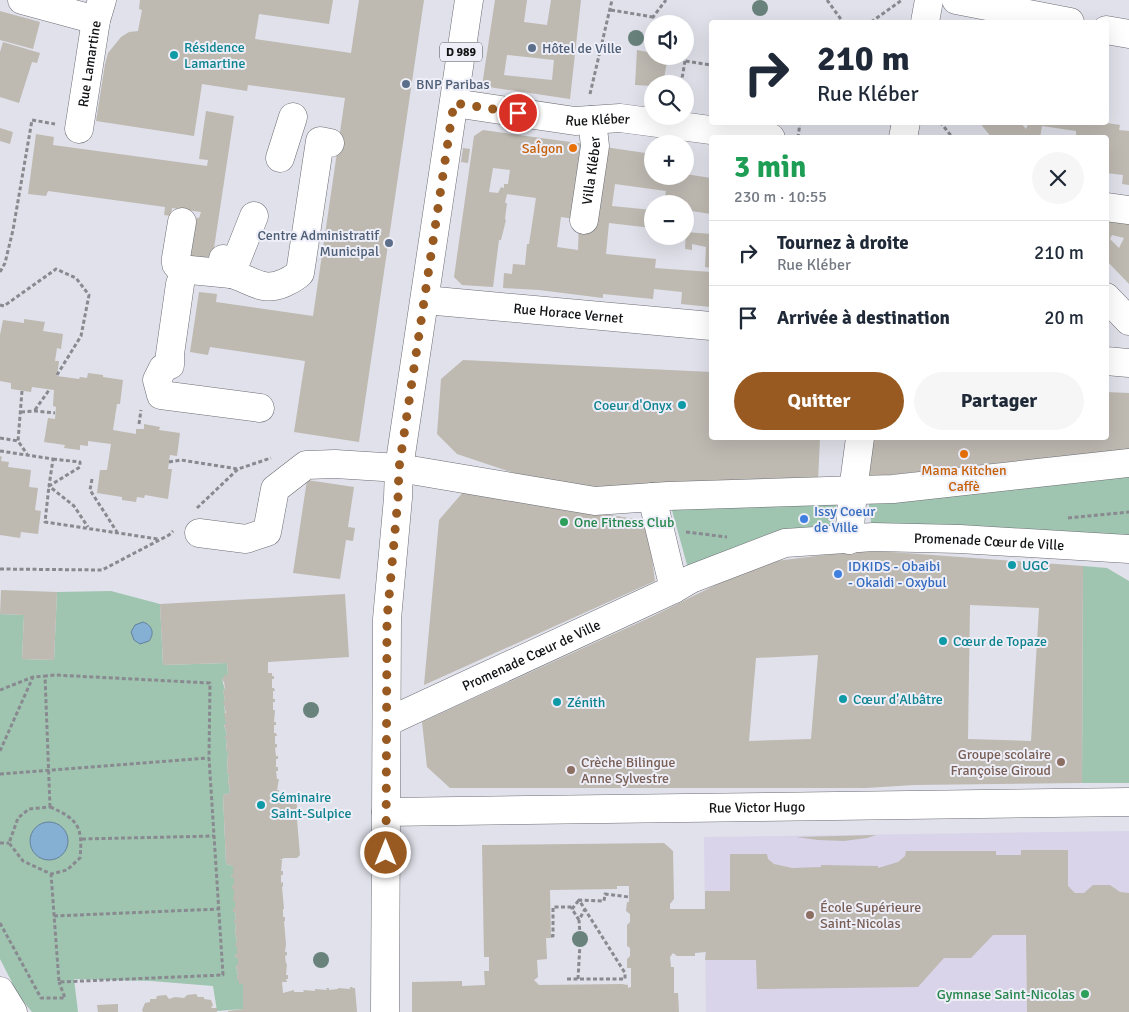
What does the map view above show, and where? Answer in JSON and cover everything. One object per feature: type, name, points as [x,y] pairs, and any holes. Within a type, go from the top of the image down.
[{"type":"street","points":[[22,0],[100,9]]},
{"type":"street","points":[[71,0],[100,9]]},
{"type":"street","name":"D 989","points":[[385,1012],[387,619],[399,468],[469,0]]},
{"type":"street","points":[[925,20],[930,0]]},
{"type":"street","points":[[956,0],[1060,20]]},
{"type":"street","name":"Rue Lamartine","points":[[79,129],[100,9]]},
{"type":"street","points":[[1109,31],[1129,34]]},
{"type":"street","name":"Rue Kléber","points":[[455,99],[578,117],[620,118],[748,135]]},
{"type":"street","points":[[280,158],[292,117]]},
{"type":"street","name":"Villa Kléber","points":[[578,117],[595,146],[584,220]]},
{"type":"street","points":[[187,279],[231,274],[240,276],[262,287],[275,288],[300,273],[320,141],[330,143]]},
{"type":"street","points":[[1109,207],[1129,210]]},
{"type":"street","points":[[231,274],[222,264],[225,248],[245,215]]},
{"type":"street","points":[[182,222],[176,264],[187,279],[170,354],[170,365],[163,368],[157,380],[161,395],[260,408]]},
{"type":"street","name":"Rue Horace Vernet","points":[[425,300],[709,326]]},
{"type":"street","points":[[1109,300],[1129,321]]},
{"type":"street","points":[[1109,361],[1129,363]]},
{"type":"street","points":[[849,540],[860,440]]},
{"type":"street","points":[[199,533],[246,539],[267,532],[275,489],[306,465],[335,464],[399,468],[595,501],[652,497],[893,489],[1129,463]]},
{"type":"street","points":[[652,497],[674,589]]},
{"type":"street","name":"Promenade Cœur de Ville","points":[[387,722],[674,589],[691,579],[785,544],[873,537],[960,539],[1129,549]]},
{"type":"street","name":"Rue Victor Hugo","points":[[386,812],[1129,802]]},
{"type":"street","points":[[0,991],[13,1012]]},
{"type":"path","points":[[578,117],[588,102],[612,0]]},
{"type":"path","points":[[655,15],[666,0]]},
{"type":"path","points":[[827,0],[842,20]]},
{"type":"path","points":[[874,20],[902,0]]},
{"type":"path","points":[[611,10],[644,16]]},
{"type":"path","points":[[694,62],[709,65]]},
{"type":"path","points":[[0,272],[5,263],[14,230],[32,120],[79,129]]},
{"type":"path","points":[[942,125],[951,135]]},
{"type":"path","points":[[0,305],[4,306],[56,269],[76,278],[89,295],[81,336],[57,374]]},
{"type":"path","points":[[35,411],[49,390]]},
{"type":"path","points":[[22,391],[18,441],[27,455]]},
{"type":"path","points":[[21,412],[55,413]]},
{"type":"path","points":[[0,438],[18,441]]},
{"type":"path","points":[[0,451],[80,462],[80,467],[49,486]]},
{"type":"path","points":[[53,459],[45,522],[160,539]]},
{"type":"path","points":[[169,462],[181,460],[238,469]]},
{"type":"path","points":[[92,479],[90,490],[117,532]]},
{"type":"path","points":[[49,486],[74,506],[88,528]]},
{"type":"path","points":[[661,530],[736,538]]},
{"type":"path","points":[[0,569],[102,570],[146,546]]},
{"type":"path","points":[[0,690],[33,677],[55,675],[210,683],[210,758],[223,975],[59,982]]},
{"type":"path","points":[[45,676],[50,807]]},
{"type":"path","points":[[0,750],[33,677]]},
{"type":"path","points":[[0,774],[210,758]]},
{"type":"path","points":[[50,807],[68,815],[78,828],[82,839],[80,858],[67,870],[51,874],[23,861],[9,843],[18,818],[29,809],[50,807]]},
{"type":"path","points":[[82,839],[214,836]]},
{"type":"path","points":[[0,843],[9,843]]},
{"type":"path","points":[[0,923],[40,998],[65,998],[59,982],[51,874]]},
{"type":"path","points":[[579,900],[604,901],[604,894],[629,897]]},
{"type":"path","points":[[578,979],[580,944],[576,941],[580,935],[579,920],[572,909],[579,900]]},
{"type":"path","points":[[567,979],[625,979],[625,974],[579,900]]},
{"type":"path","points":[[551,936],[554,936],[553,907],[574,907]]},
{"type":"path","points":[[54,916],[219,909]]},
{"type":"path","points":[[579,920],[585,909]]},
{"type":"shaded area","points":[[1129,831],[1129,900],[1025,901],[1027,1012],[706,1012],[704,837]]},
{"type":"green space","points":[[1129,463],[1129,549],[873,537],[867,490]]},
{"type":"green space","points":[[839,490],[830,540],[691,579],[668,496]]},
{"type":"green space","points":[[1083,566],[1107,568],[1129,581],[1129,783],[1082,783]]},
{"type":"green space","points":[[111,591],[160,604],[163,665],[227,663],[228,675],[222,679],[225,690],[223,690],[226,724],[224,725],[227,735],[225,738],[227,739],[227,773],[229,774],[228,785],[230,793],[223,795],[226,864],[233,866],[233,874],[231,874],[234,877],[233,901],[235,901],[235,908],[233,908],[236,919],[234,923],[236,923],[235,934],[237,943],[235,943],[237,954],[235,955],[238,958],[238,965],[236,966],[237,980],[239,980],[239,984],[243,984],[243,1009],[217,1011],[213,986],[151,981],[74,979],[78,1012],[32,1012],[19,996],[0,959],[0,614],[24,615],[22,659],[54,660],[57,592]]},
{"type":"water","points":[[143,622],[150,627],[152,635],[149,641],[140,644],[134,640],[131,632],[135,625]]},
{"type":"water","points":[[49,822],[62,828],[68,841],[62,854],[49,860],[36,854],[30,841],[36,828]]},
{"type":"building","points":[[140,0],[333,0],[329,24],[259,14],[255,39],[351,53],[359,0],[424,0],[359,442],[294,432],[305,361],[210,347],[208,355],[190,352],[199,292],[217,294],[216,302],[313,316],[345,98],[248,85],[247,91],[202,84],[194,136],[96,121],[108,53],[121,37],[129,32],[138,31],[142,10],[139,9]]},
{"type":"building","name":"Hôtel de Ville","points":[[495,0],[527,0],[524,22],[547,25],[551,0],[581,0],[570,99],[482,86]],"holes":[[[507,55],[554,60],[552,80],[504,75]]]},
{"type":"building","points":[[0,11],[40,22],[33,49],[0,40]]},
{"type":"building","points":[[3,42],[40,53],[37,63],[32,62],[19,103],[0,97],[0,52]]},
{"type":"building","points":[[637,50],[644,51],[644,65],[666,65],[665,75],[644,75],[644,86],[635,85]]},
{"type":"building","points":[[206,111],[234,116],[211,268],[184,264],[191,217],[199,218],[201,212],[172,208],[171,216],[164,215],[165,207],[48,191],[46,196],[28,194],[36,134],[54,137],[53,145],[207,166],[208,160],[199,159]]},
{"type":"building","points":[[1109,123],[1120,125],[1119,130],[1129,131],[1129,185],[1122,184],[1123,175],[1109,173],[1109,135],[1076,135],[1076,131],[1042,126],[1040,135],[990,135],[981,125],[1023,125],[1026,129],[1028,125],[1109,125]]},
{"type":"building","points":[[0,128],[13,132],[10,144],[0,141]]},
{"type":"building","points":[[483,130],[585,144],[575,219],[561,217],[557,247],[578,250],[579,220],[605,147],[644,153],[644,185],[694,185],[694,175],[709,178],[709,214],[694,211],[694,195],[665,195],[666,191],[615,184],[612,206],[644,209],[644,227],[609,223],[606,254],[656,259],[655,268],[709,272],[709,307],[681,304],[682,292],[654,289],[653,299],[603,294],[603,298],[539,290],[503,288],[504,273],[512,274],[513,264],[525,265],[536,198],[507,194],[505,203],[507,203],[506,220],[501,240],[499,240],[493,287],[462,285],[454,277],[474,136]],"holes":[[[493,168],[510,170],[508,184],[504,184],[504,188],[501,187],[498,193],[489,192]]]},
{"type":"building","points":[[463,148],[470,149],[468,163],[461,162]]},
{"type":"building","points":[[1109,218],[1129,221],[1129,284],[1109,263]],"holes":[[[1112,235],[1124,238],[1119,248],[1110,239]]]},
{"type":"building","points":[[694,233],[709,234],[709,268],[705,267],[706,247],[694,244]]},
{"type":"building","points":[[685,245],[692,245],[692,250],[685,249]]},
{"type":"building","points":[[24,319],[45,322],[43,331],[63,334],[61,349],[57,348],[55,361],[59,361],[57,376],[79,379],[80,377],[87,378],[88,373],[123,380],[120,404],[117,404],[113,430],[136,434],[136,429],[144,429],[144,424],[160,427],[159,430],[180,433],[177,456],[170,455],[168,469],[172,469],[168,499],[145,495],[144,498],[137,497],[136,502],[122,500],[122,497],[97,493],[100,470],[107,470],[111,444],[88,441],[88,446],[80,445],[80,450],[64,448],[65,445],[44,442],[48,418],[55,419],[56,407],[53,406],[54,390],[32,387],[31,392],[11,389],[11,383],[0,381],[0,335],[3,320],[24,323]]},
{"type":"building","points":[[463,360],[709,372],[709,440],[820,440],[818,481],[626,489],[550,485],[457,454],[437,434],[441,379]]},
{"type":"building","points":[[1109,392],[1129,393],[1129,449],[861,478],[869,440],[1109,440]]},
{"type":"building","points":[[0,456],[2,457],[1,461],[9,462],[8,467],[31,470],[29,487],[38,488],[35,510],[41,511],[38,534],[21,532],[20,538],[0,535]]},
{"type":"building","points":[[307,480],[354,487],[348,527],[355,528],[353,541],[346,540],[340,579],[293,573]]},
{"type":"building","points":[[464,491],[647,521],[655,581],[424,685],[439,520]]},
{"type":"building","points":[[864,550],[1083,566],[1082,783],[914,785],[866,788],[450,788],[427,767],[422,722],[653,616],[760,563]],"holes":[[[970,605],[1039,608],[1031,741],[968,739]],[[818,655],[811,739],[749,741],[756,658]]]},
{"type":"building","points":[[1,590],[57,592],[54,660],[22,659],[24,615],[0,614]]},
{"type":"building","name":"Séminaire Saint-Sulpice","points":[[345,594],[349,657],[268,662],[268,673],[272,673],[272,676],[274,676],[272,688],[275,691],[273,691],[275,702],[273,702],[273,710],[275,710],[274,722],[276,722],[276,725],[274,725],[274,733],[277,736],[275,736],[277,747],[275,748],[276,756],[278,756],[276,767],[278,767],[278,771],[276,771],[277,779],[279,779],[277,790],[279,790],[279,793],[277,795],[280,797],[294,795],[296,797],[300,855],[297,858],[284,858],[280,860],[282,860],[281,871],[283,871],[281,883],[283,882],[285,952],[287,952],[285,956],[287,963],[286,975],[288,975],[287,982],[282,982],[283,993],[294,990],[294,992],[304,992],[303,990],[327,990],[326,988],[329,988],[329,990],[338,988],[350,989],[352,987],[355,988],[357,1012],[228,1012],[243,1009],[243,984],[239,984],[239,980],[237,980],[236,965],[238,965],[238,958],[236,958],[235,954],[237,954],[237,946],[235,946],[235,943],[237,943],[235,934],[236,923],[234,923],[236,919],[235,912],[233,912],[235,901],[233,901],[234,889],[232,889],[234,877],[232,878],[231,874],[233,874],[233,866],[226,864],[223,795],[230,793],[228,785],[229,774],[227,773],[227,739],[225,739],[227,735],[224,724],[226,724],[224,713],[226,713],[223,690],[225,690],[222,678],[224,678],[224,675],[228,675],[227,663],[163,665],[160,604]]},
{"type":"building","points":[[876,835],[844,841],[796,837]]},
{"type":"building","points":[[664,843],[673,851],[674,899],[670,904],[670,909],[705,909],[705,891],[730,891],[730,854],[767,854],[768,859],[774,864],[792,868],[821,867],[821,865],[878,866],[878,868],[898,862],[905,856],[906,851],[996,851],[996,855],[1021,855],[1021,850],[1068,850],[1068,886],[1075,893],[1084,893],[1093,885],[1110,885],[1120,892],[1129,893],[1129,1012],[1027,1012],[1026,935],[993,935],[971,958],[944,958],[918,987],[757,989],[756,960],[705,960],[706,952],[695,953],[695,956],[677,956],[673,953],[670,957],[671,967],[674,967],[674,993],[678,993],[679,1012],[412,1012],[412,982],[462,981],[462,986],[485,985],[484,971],[489,971],[489,957],[484,957],[482,845]],"holes":[[[617,886],[629,886],[629,902],[627,902],[626,911],[630,914],[630,922],[627,925],[627,946],[630,948],[630,956],[627,959],[627,968],[631,968],[631,987],[628,988],[628,985],[622,984],[539,985],[534,980],[538,977],[537,960],[547,959],[546,938],[551,938],[550,890],[617,889]]]},
{"type":"building","points":[[196,994],[198,997],[211,1000],[213,1005],[211,1008],[217,1008],[217,1012],[143,1012],[142,1010],[145,1003],[150,1002],[150,999],[156,999],[157,996],[166,995],[169,999],[175,997],[184,998],[187,995]]},
{"type":"building","points":[[118,1004],[118,1012],[98,1012],[97,1005]]},
{"type":"place","name":"Hôtel de Ville","points":[[532,48]]},
{"type":"place","name":"Résidence Lamartine","points":[[174,55]]},
{"type":"place","name":"BNP Paribas","points":[[406,84]]},
{"type":"place","name":"SaÎgon","points":[[573,148]]},
{"type":"place","name":"Centre Administratif Municipal","points":[[389,243]]},
{"type":"place","name":"Coeur d'Onyx","points":[[682,405]]},
{"type":"place","name":"Mama Kitchen Caffè","points":[[964,454]]},
{"type":"place","name":"Issy Coeur de Ville","points":[[804,519]]},
{"type":"place","name":"One Fitness Club","points":[[564,522]]},
{"type":"place","name":"UGC","points":[[1012,565]]},
{"type":"place","name":"IDKIDS - Obaibi - Okaidi - Oxybul","points":[[838,574]]},
{"type":"place","name":"Cœur de Topaze","points":[[943,641]]},
{"type":"place","name":"Cœur d'Albâtre","points":[[843,699]]},
{"type":"place","name":"Zénith","points":[[557,702]]},
{"type":"place","name":"Groupe scolaire Françoise Giroud","points":[[1061,762]]},
{"type":"place","name":"Crèche Bilingue Anne Sylvestre","points":[[571,770]]},
{"type":"place","name":"Séminaire Saint-Sulpice","points":[[261,805]]},
{"type":"place","name":"École Supérieure Saint-Nicolas","points":[[810,915]]},
{"type":"place","name":"Gymnase Saint-Nicolas","points":[[1085,994]]},
{"type":"route","points":[[386,853],[387,619],[399,468],[454,103],[518,113]]}]
